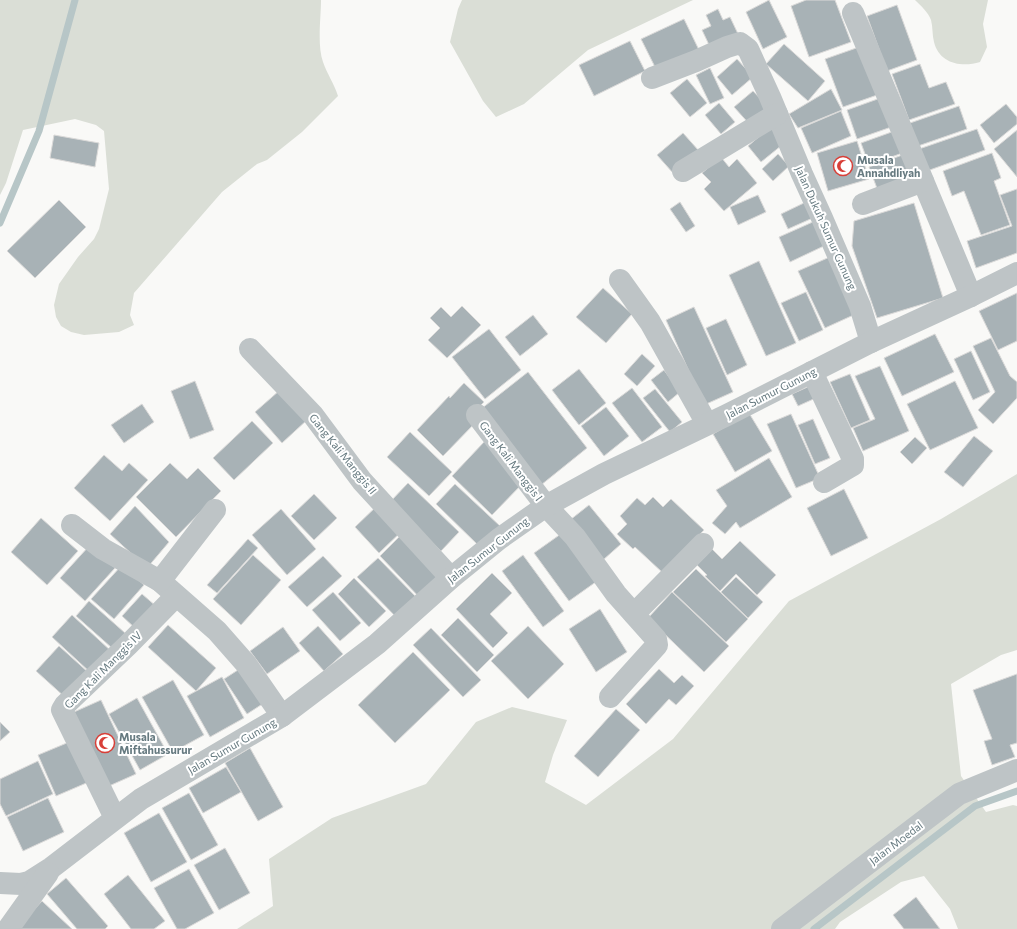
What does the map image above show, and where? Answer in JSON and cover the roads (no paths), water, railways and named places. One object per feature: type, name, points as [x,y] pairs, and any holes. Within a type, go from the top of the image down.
[{"type":"street","points":[[853,13],[971,296]]},
{"type":"street","name":"Jalan Dukuh Sumur Gunung","points":[[652,78],[740,43],[748,49],[860,306],[871,342]]},
{"type":"street","points":[[684,171],[777,114]]},
{"type":"street","points":[[863,204],[923,181]]},
{"type":"street","name":"Jalan Sumur Gunung","points":[[0,883],[25,883],[51,868],[141,799],[282,716],[377,644],[451,578],[499,539],[546,506],[604,474],[871,342],[1017,273]]},
{"type":"street","points":[[620,280],[650,322],[707,424]]},
{"type":"street","name":"Gang Kali Manggis II","points":[[250,349],[313,415],[362,481],[451,578]]},
{"type":"street","points":[[812,372],[853,459],[852,465],[848,469],[824,482]]},
{"type":"street","name":"Gang Kali Manggis I","points":[[477,415],[546,506],[575,537],[616,594],[656,639],[657,645],[610,697]]},
{"type":"street","points":[[160,581],[215,510]]},
{"type":"street","points":[[72,524],[107,552],[160,581],[217,631],[246,664],[282,716]]},
{"type":"street","points":[[634,614],[703,544]]},
{"type":"street","name":"Gang Kali Manggis IV","points":[[115,818],[62,710],[65,705],[128,645],[176,596]]},
{"type":"street","name":"Jalan Moedal","points":[[782,929],[959,794],[1017,770]]},
{"type":"street","points":[[8,929],[51,868]]},
{"type":"waterway","points":[[0,223],[39,131],[75,0]]},
{"type":"waterway","points":[[814,929],[975,806],[1017,791]]},
{"type":"place","name":"Musala Annahdliyah","points":[[843,166]]},
{"type":"place","name":"Musala Miftahussurur","points":[[105,743]]}]
